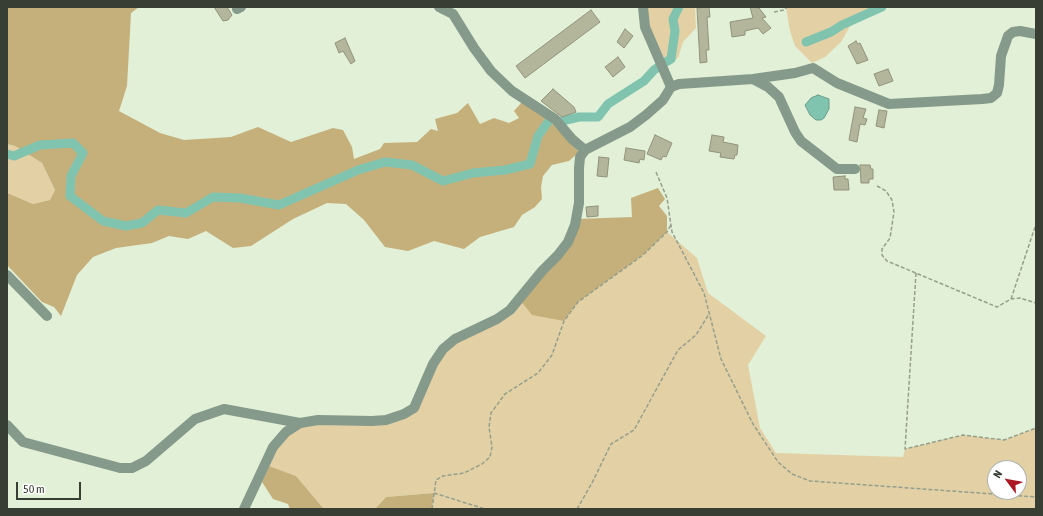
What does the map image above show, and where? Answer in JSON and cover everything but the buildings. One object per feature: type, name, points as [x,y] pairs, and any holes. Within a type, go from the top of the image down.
[{"type":"street","points":[[438,7],[453,14],[474,48],[491,71],[512,91],[555,119],[572,139],[585,150]]},
{"type":"street","points":[[635,7],[643,18],[671,87]]},
{"type":"street","points":[[643,7],[643,18]]},
{"type":"street","points":[[7,424],[23,442],[120,468],[132,468],[146,461],[195,419],[224,409],[300,423],[318,420],[372,422],[386,420],[404,414],[414,408],[433,364],[443,349],[455,339],[497,319],[510,310],[568,242],[575,225],[579,203],[578,168],[580,157],[585,150],[630,127],[641,119],[663,100],[671,87],[679,84],[753,79],[795,73],[813,68],[837,83],[889,104],[991,98],[997,93],[1001,56],[1008,36],[1013,32],[1020,31],[1036,34]]},
{"type":"street","points":[[753,79],[768,87],[779,97],[785,107],[795,132],[801,141],[837,169],[855,169]]},
{"type":"street","points":[[7,275],[46,316]]},
{"type":"street","points":[[244,509],[273,447],[286,432],[300,423]]},
{"type":"path","points":[[774,12],[784,10],[787,7]]},
{"type":"path","points":[[656,172],[667,198],[672,232],[704,293],[721,359],[753,424],[778,462],[792,474],[810,481],[1036,497]]},
{"type":"path","points":[[877,186],[886,191],[892,200],[894,212],[893,228],[890,238],[882,249],[882,255],[887,261],[997,307],[1011,299],[1020,298],[1036,303]]},
{"type":"path","points":[[1036,190],[1036,196]]},
{"type":"path","points":[[1011,299],[1036,224]]},
{"type":"path","points":[[432,509],[436,480],[443,476],[464,473],[482,464],[490,456],[492,447],[489,427],[491,413],[505,394],[538,373],[552,355],[564,322],[578,302],[642,254],[667,232],[671,225]]},
{"type":"path","points":[[916,273],[905,449],[963,435],[1004,440],[1036,428]]},
{"type":"path","points":[[577,509],[592,483],[611,444],[634,430],[678,350],[696,335],[710,313]]},
{"type":"path","points":[[434,492],[485,509]]},
{"type":"shaded area","points":[[7,7],[139,7],[131,13],[127,86],[119,111],[160,133],[184,140],[231,137],[258,127],[291,142],[333,128],[343,130],[352,147],[354,159],[380,149],[384,143],[417,142],[431,129],[438,131],[435,119],[457,113],[468,103],[480,124],[494,118],[509,123],[519,118],[514,111],[522,102],[546,117],[579,152],[569,161],[552,165],[543,176],[541,187],[542,199],[535,207],[522,215],[514,227],[480,237],[464,249],[434,241],[408,251],[385,247],[364,220],[346,204],[327,203],[293,219],[251,246],[233,248],[206,231],[188,239],[169,236],[152,243],[116,248],[93,257],[77,275],[61,316],[54,307],[42,302],[7,265],[7,193],[33,204],[50,200],[55,190],[42,163],[15,146],[7,144]]},
{"type":"shaded area","points":[[648,7],[695,7],[696,28],[683,42],[678,58],[667,65],[648,22]]},
{"type":"shaded area","points":[[786,7],[882,7],[853,21],[841,42],[825,57],[812,63],[795,46],[790,31]]},
{"type":"shaded area","points":[[7,144],[15,146],[42,163],[55,190],[50,200],[33,204],[7,194]]},
{"type":"shaded area","points":[[658,188],[665,199],[659,206],[667,216],[667,232],[643,255],[578,302],[564,321],[532,315],[519,299],[558,255],[576,219],[632,217],[631,198]]},
{"type":"shaded area","points":[[667,232],[697,258],[708,293],[766,336],[748,365],[760,428],[776,453],[903,457],[905,449],[963,435],[1004,440],[1036,428],[1036,509],[432,509],[434,493],[386,497],[375,509],[324,509],[296,476],[265,465],[273,447],[300,423],[372,421],[414,408],[443,349],[519,299],[564,321],[578,302],[643,255]]},
{"type":"shaded area","points":[[269,466],[296,476],[324,509],[290,509],[288,504],[273,499],[262,482]]},
{"type":"shaded area","points":[[434,493],[432,509],[375,509],[386,497]]},
{"type":"water","points":[[818,95],[829,99],[829,109],[824,118],[821,120],[816,120],[810,115],[805,105],[811,98]]},
{"type":"waterway","points":[[664,63],[671,59],[675,31],[673,19],[679,7]]},
{"type":"waterway","points":[[806,42],[831,32],[842,25],[882,7]]},
{"type":"waterway","points":[[562,121],[579,117],[598,117],[608,104],[644,81],[660,66]]},
{"type":"waterway","points":[[7,154],[14,156],[40,145],[73,143],[83,153],[71,176],[70,196],[103,221],[126,226],[142,223],[158,210],[186,213],[213,197],[240,198],[279,205],[358,170],[385,162],[412,165],[443,181],[473,173],[505,170],[530,164],[538,136],[548,122]]}]
